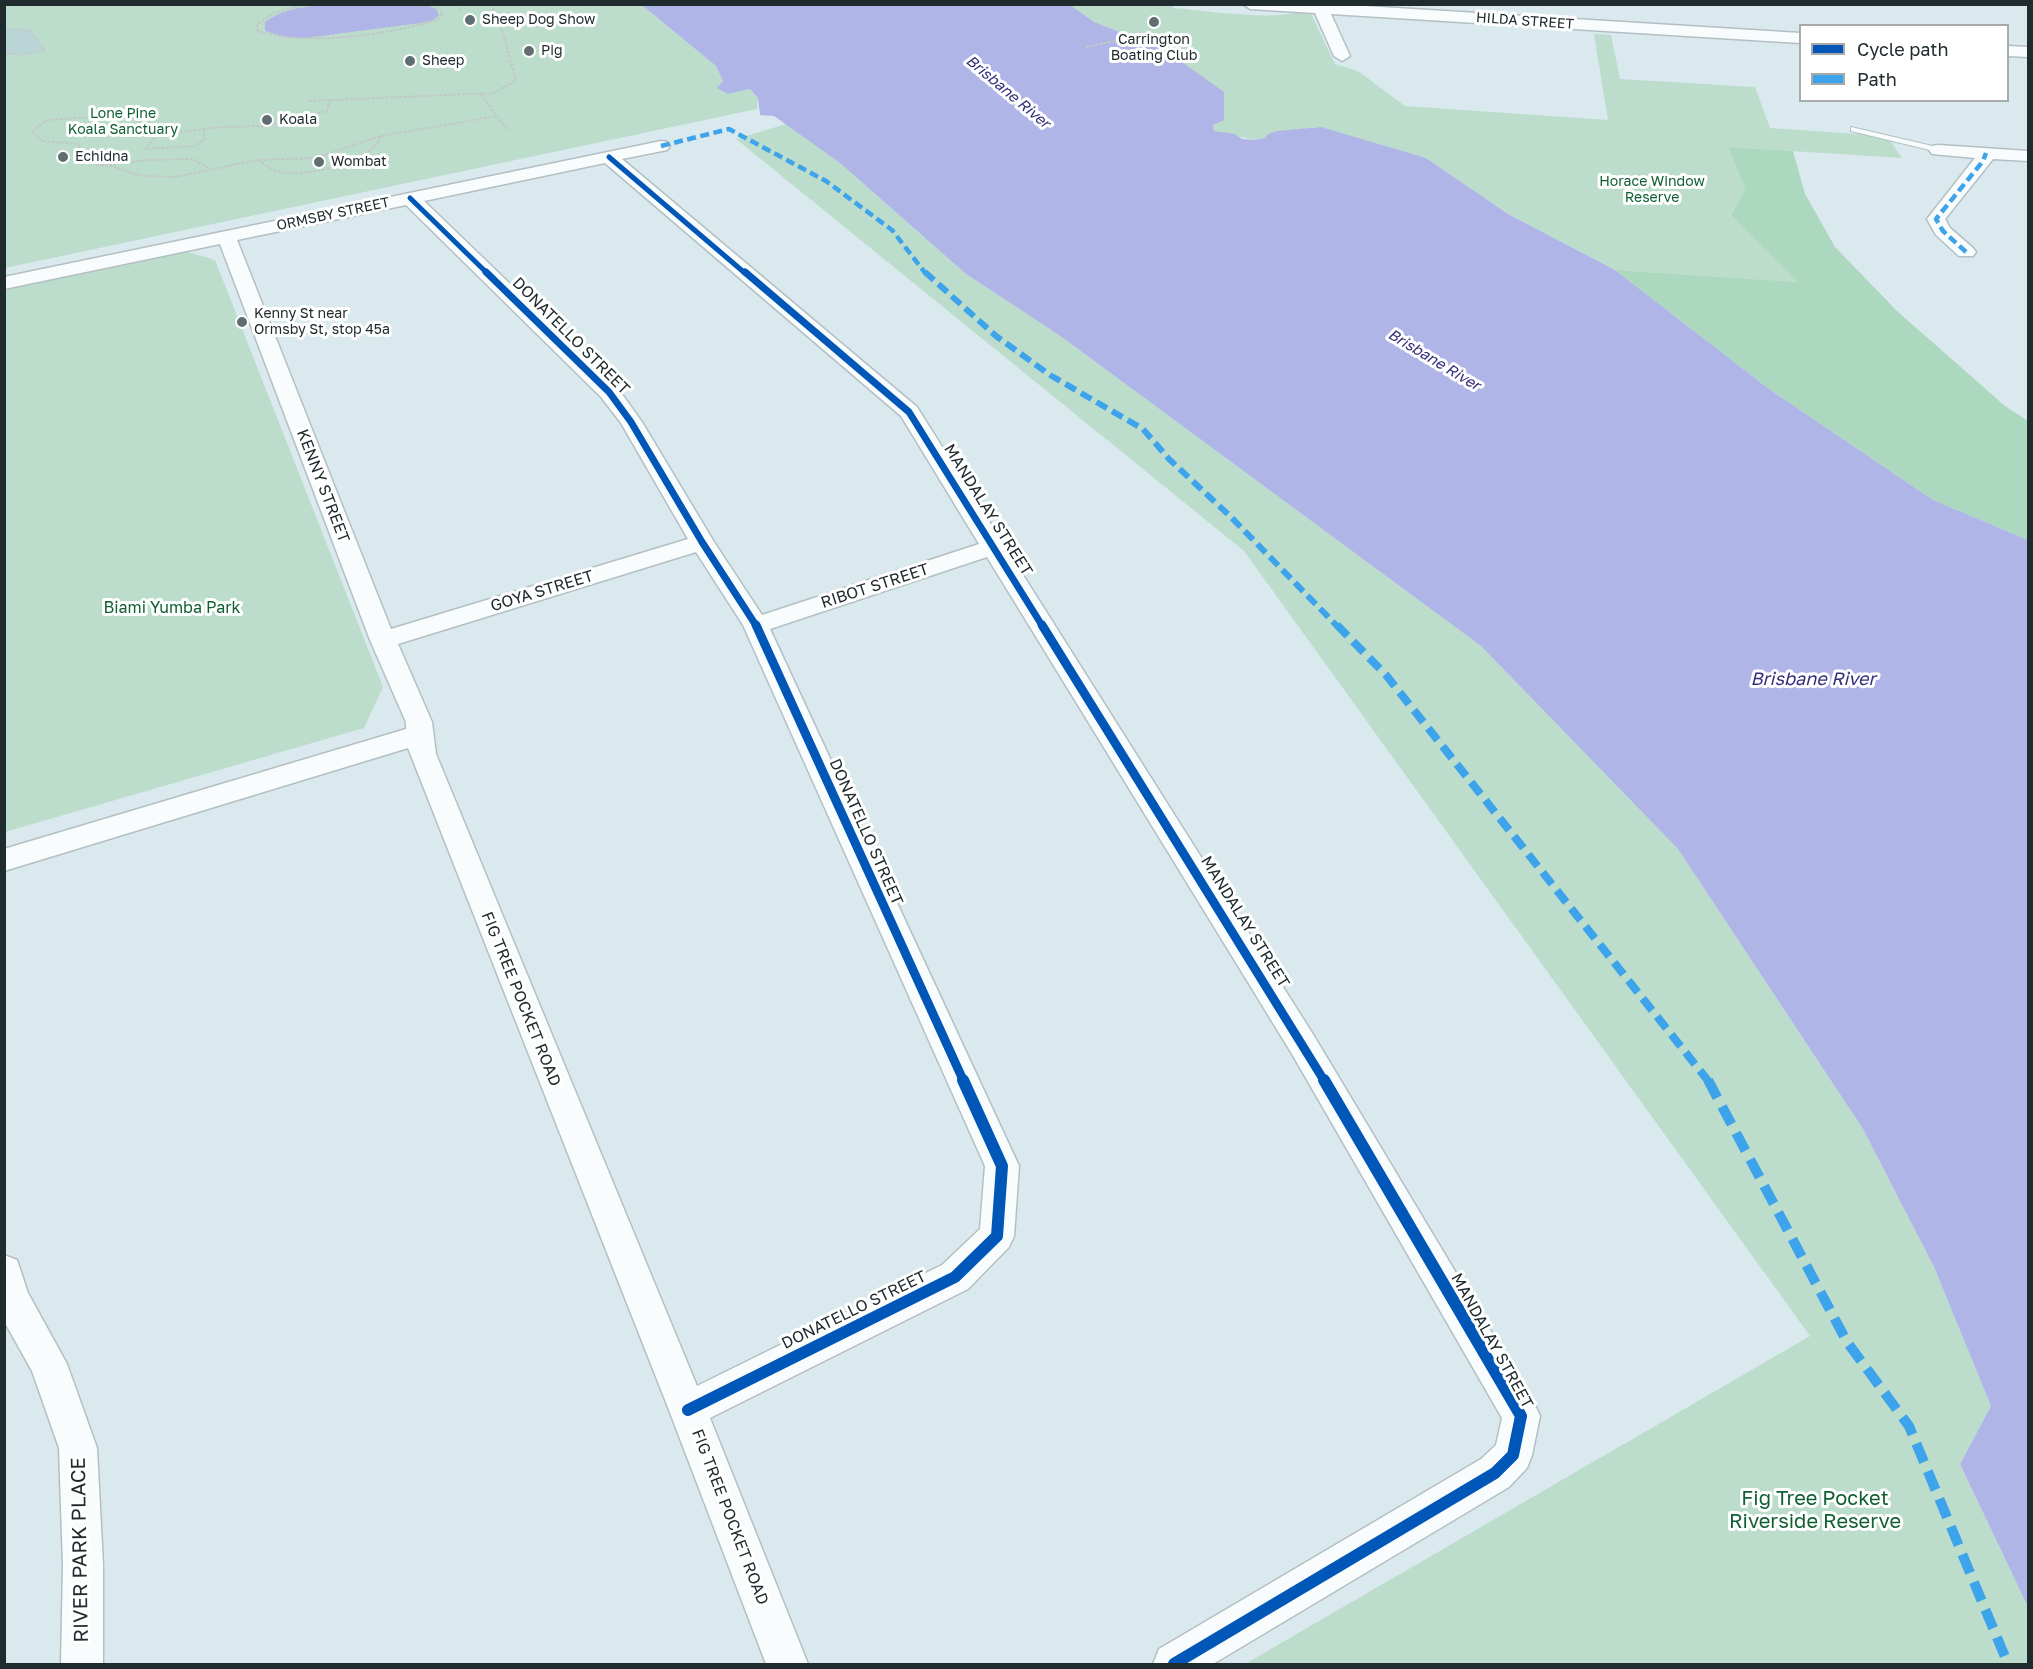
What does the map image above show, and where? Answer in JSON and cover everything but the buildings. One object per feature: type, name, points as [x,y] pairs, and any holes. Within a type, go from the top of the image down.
[{"type":"street","name":"HILDA STREET","points":[[1250,4],[1799,38]]},
{"type":"street","points":[[1322,9],[1342,56]]},
{"type":"street","points":[[1575,9],[1589,20],[1591,26]]},
{"type":"street","points":[[2009,51],[2028,52]]},
{"type":"street","name":"ORMSBY STREET","points":[[4,283],[661,146]]},
{"type":"street","points":[[1938,150],[2028,156]]},
{"type":"street","points":[[1966,252],[1943,231],[1936,219],[1983,162],[1986,153]]},
{"type":"street","name":"MANDALAY STREET","points":[[609,157],[909,412],[1303,1045],[1521,1416],[1513,1455],[1495,1473],[1174,1665]]},
{"type":"street","name":"DONATELLO STREET","points":[[410,198],[609,392],[631,422],[702,542],[756,625],[1002,1166],[997,1236],[955,1277],[688,1410]]},
{"type":"street","name":"KENNY STREET","points":[[226,236],[383,640],[419,722],[419,735]]},
{"type":"street","name":"GOYA STREET","points":[[383,640],[702,542]]},
{"type":"street","name":"RIBOT STREET","points":[[756,625],[994,547]]},
{"type":"street","points":[[4,860],[419,735]]},
{"type":"street","name":"FIG TREE POCKET ROAD","points":[[419,735],[426,765],[688,1410],[787,1665]]},
{"type":"street","name":"RIVER PARK PLACE","points":[[4,1271],[11,1298],[48,1364],[78,1448],[83,1566],[82,1665]]},
{"type":"lane","points":[[1854,129],[1938,150]]},
{"type":"path","points":[[306,4],[265,17],[257,24],[258,31],[281,39],[304,40],[427,23],[437,20],[443,14],[440,8],[433,4]]},
{"type":"path","points":[[456,4],[461,9]]},
{"type":"path","points":[[309,101],[493,93],[516,81],[504,36],[491,4]]},
{"type":"path","points":[[1086,47],[1133,37]]},
{"type":"path","points":[[480,93],[508,131]]},
{"type":"path","points":[[203,129],[205,139],[195,146],[145,149],[158,134],[203,129],[265,126],[327,111],[330,100]]},
{"type":"path","points":[[158,134],[153,128],[124,115],[47,120],[32,131],[42,141],[78,144],[96,165],[145,160],[193,159],[209,168]]},
{"type":"path","points":[[108,165],[142,176],[175,177],[209,168],[257,160],[315,158],[351,148],[381,136],[497,116]]},
{"type":"path","points":[[257,160],[274,171],[314,172],[358,160],[378,145],[381,136]]},
{"type":"green space","name":"Horace Window Reserve","points":[[1172,4],[1173,8],[1241,14],[1282,15],[1310,12],[1335,64],[1358,71],[1405,106],[1608,120],[1594,34],[1611,35],[1620,79],[1755,87],[1770,128],[1887,136],[1902,158],[1728,147],[1745,189],[1731,215],[1800,282],[1615,270],[1508,214],[1426,158],[1315,127],[1254,140],[1213,131],[1165,50],[1093,22],[1070,5]]},
{"type":"green space","name":"Lone Pine Koala Sanctuary","points":[[4,5],[642,5],[716,66],[723,81],[717,88],[728,94],[750,89],[758,98],[757,109],[5,268]]},
{"type":"green space","name":"Fig Tree Pocket Riverside Reserve","points":[[786,124],[840,163],[966,274],[1059,335],[1481,646],[1678,849],[1863,1129],[1934,1267],[1991,1406],[1960,1464],[2028,1607],[2028,1664],[1245,1664],[1810,1336],[1244,551],[736,139]]},
{"type":"green space","points":[[1728,147],[1793,151],[1805,194],[1835,247],[1897,311],[2005,406],[2028,421],[2028,540],[1933,500],[1769,389],[1615,270],[1799,282],[1731,215],[1745,189]]},
{"type":"green space","name":"Biami Yumba Park","points":[[181,250],[215,260],[383,687],[364,728],[5,832],[5,289]]},
{"type":"water","points":[[319,5],[427,5],[436,9],[439,15],[433,20],[421,23],[305,38],[286,37],[265,31],[265,22],[282,13]]},
{"type":"water","name":"Brisbane River","points":[[642,5],[1070,5],[1094,22],[1165,50],[1224,92],[1224,120],[1213,125],[1214,131],[1254,140],[1265,138],[1268,134],[1277,131],[1321,127],[1426,158],[1508,214],[1615,270],[1769,389],[1933,500],[2028,540],[2028,1607],[1960,1464],[1991,1406],[1934,1267],[1863,1129],[1678,849],[1481,646],[1059,335],[966,274],[840,163],[774,116],[760,115],[758,98],[750,89],[728,94],[717,88],[723,81],[716,66]]},
{"type":"marked path","points":[[661,146],[729,129],[826,181],[892,230],[929,278],[996,336],[1050,375],[1143,429],[1169,459],[1231,517],[1386,675],[1707,1078],[1847,1342],[1909,1426],[2008,1664]]},
{"type":"marked path","points":[[1966,252],[1943,231],[1936,219],[1983,161],[1986,153]]},
{"type":"cycle path","points":[[609,157],[909,412],[1303,1045],[1521,1416],[1513,1455],[1495,1473],[1174,1664]]},
{"type":"cycle path","points":[[410,198],[609,392],[631,422],[702,542],[756,625],[1002,1166],[997,1236],[955,1277],[688,1410]]},
{"type":"place","name":"Sheep Dog Show","points":[[470,20]]},
{"type":"place","name":"Carrington Boating Club","points":[[1154,22]]},
{"type":"place","name":"Pig","points":[[529,51]]},
{"type":"place","name":"Sheep","points":[[410,61]]},
{"type":"place","name":"Koala","points":[[267,120]]},
{"type":"place","name":"Echidna","points":[[63,157]]},
{"type":"place","name":"Wombat","points":[[319,162]]},
{"type":"place","name":"Kenny St near Ormsby St, stop 45a","points":[[242,322]]}]
